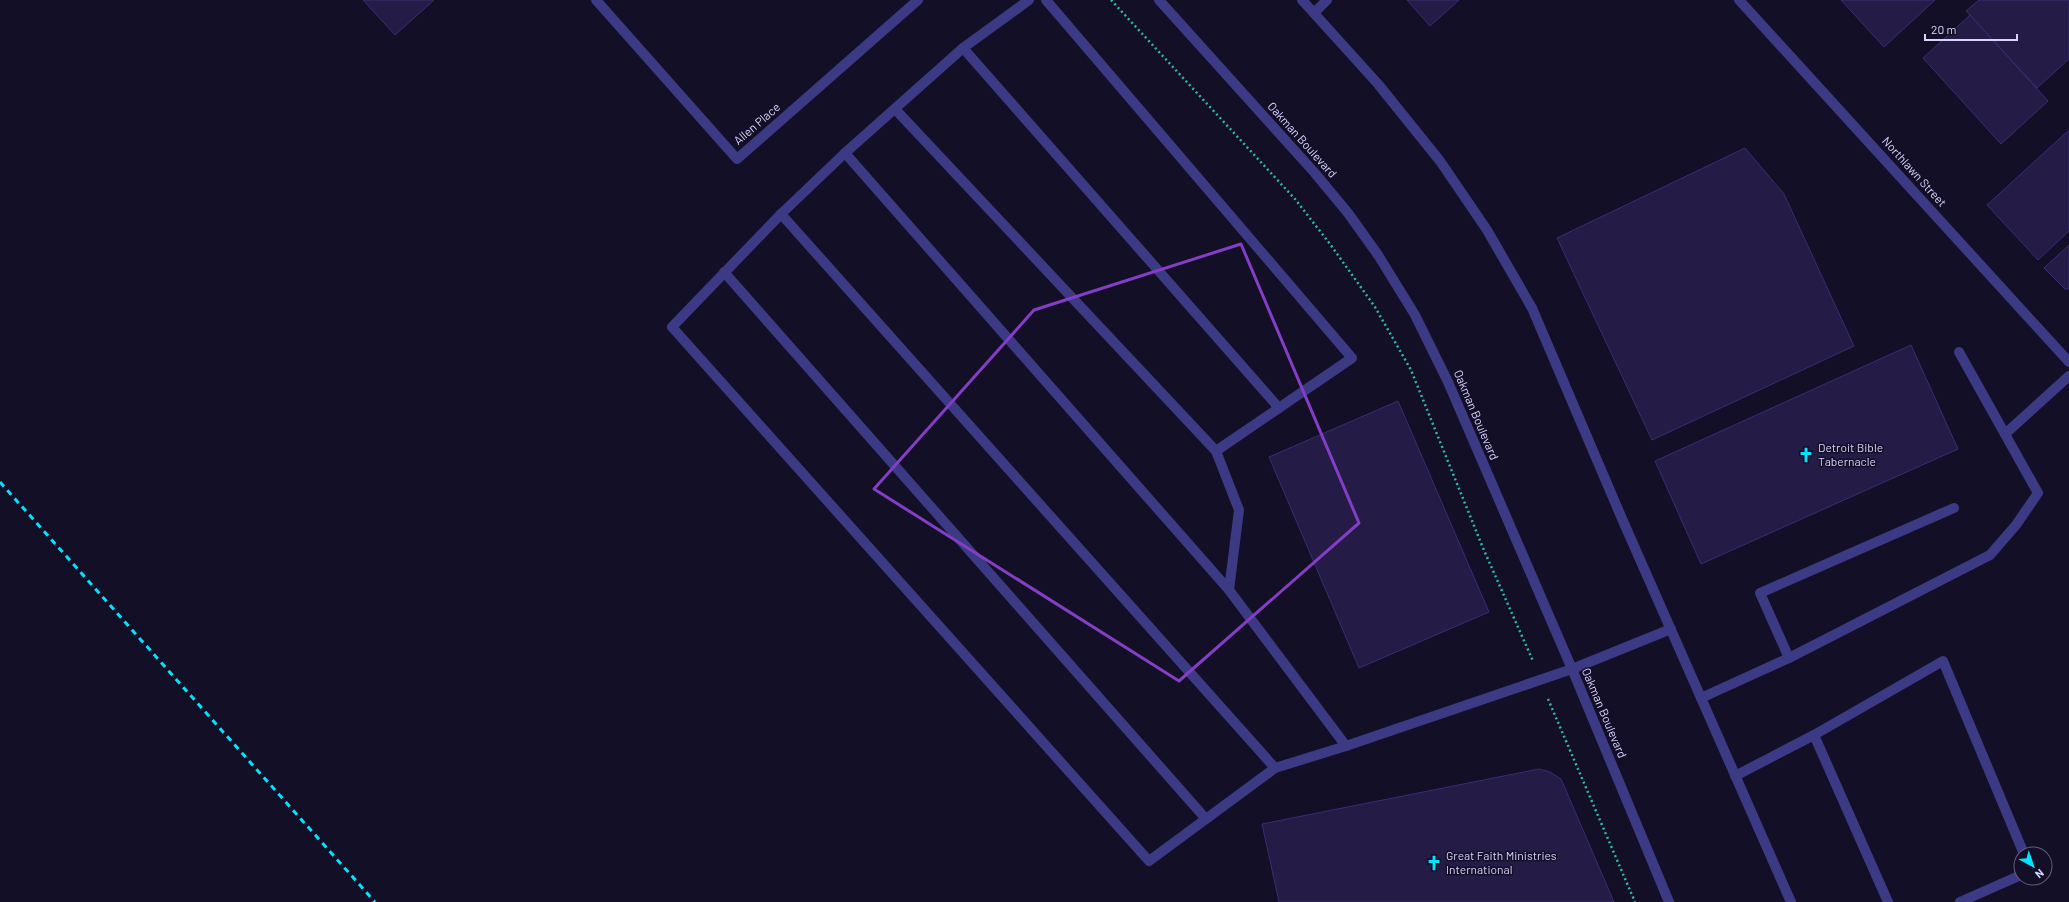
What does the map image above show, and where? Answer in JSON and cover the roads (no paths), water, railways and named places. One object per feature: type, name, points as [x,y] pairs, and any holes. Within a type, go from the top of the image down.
[{"type":"street","name":"Allen Place","points":[[596,0],[737,159],[918,0]]},
{"type":"street","points":[[1029,0],[963,48],[845,153],[781,214],[672,327],[1149,861],[1275,768],[1346,746],[1572,669],[1671,629]]},
{"type":"street","points":[[1046,0],[1352,358],[1216,451]]},
{"type":"street","name":"Oakman Boulevard","points":[[1159,0],[1314,172],[1348,213],[1378,255],[1415,315],[1440,362],[1572,669],[1669,902]]},
{"type":"street","points":[[1302,0],[1378,84],[1440,161],[1495,243],[1532,308],[1791,902]]},
{"type":"street","points":[[1314,13],[1327,0]]},
{"type":"street","name":"Northlawn Street","points":[[1739,0],[2069,362]]},
{"type":"street","points":[[963,48],[1279,408]]},
{"type":"street","points":[[894,109],[1216,451],[1239,510],[1229,590]]},
{"type":"street","points":[[845,153],[1229,590],[1346,746]]},
{"type":"street","points":[[781,214],[1275,768]]},
{"type":"street","points":[[724,272],[1206,819]]},
{"type":"street","points":[[1701,698],[1789,658],[1990,555],[2016,525],[2038,493],[1959,352]]},
{"type":"street","points":[[2005,434],[2069,376]]},
{"type":"street","points":[[1789,658],[1760,593],[1954,508]]},
{"type":"street","points":[[1736,776],[1943,661],[2021,846]]},
{"type":"street","points":[[1814,734],[1888,902]]},
{"type":"street","points":[[1960,902],[2013,879]]},
{"type":"railway","points":[[0,482],[375,902]]},
{"type":"place","name":"Detroit Bible Tabernacle","points":[[1806,455]]},
{"type":"place","name":"Great Faith Ministries International","points":[[1434,863]]}]
